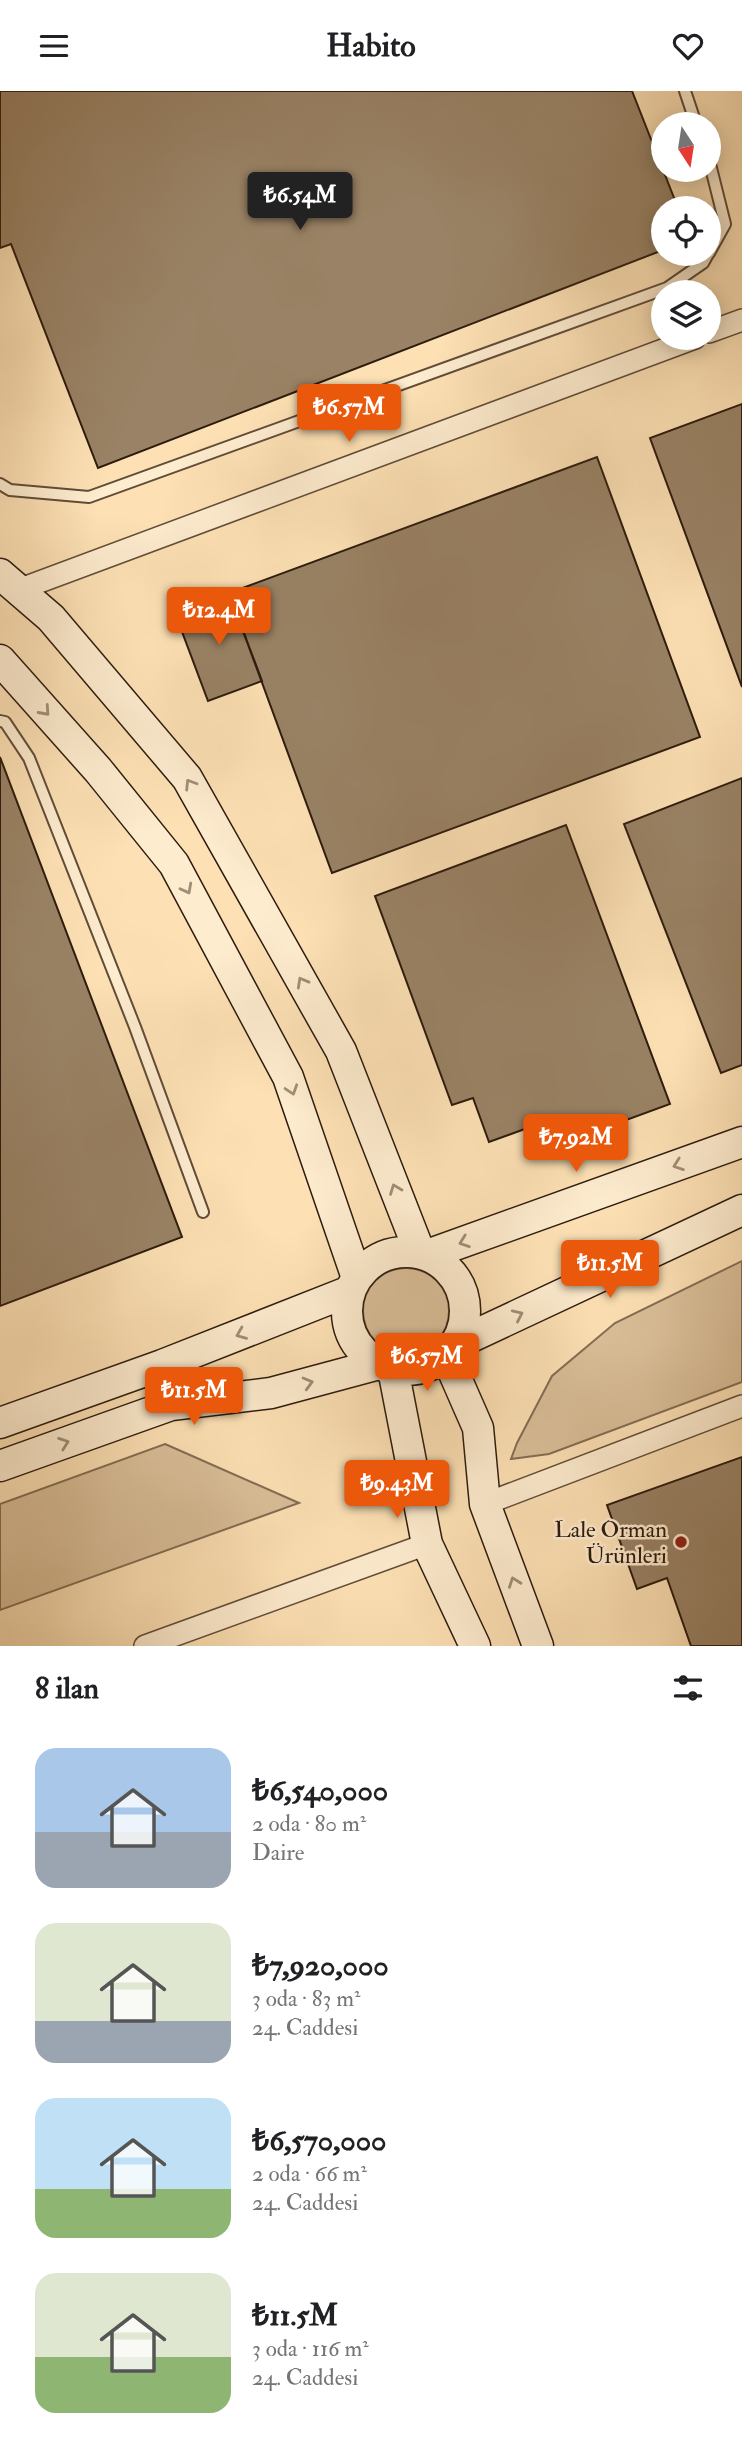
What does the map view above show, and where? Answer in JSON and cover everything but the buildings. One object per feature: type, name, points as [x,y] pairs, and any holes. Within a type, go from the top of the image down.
[{"type":"street","points":[[721,328],[742,320]]},
{"type":"street","points":[[423,1254],[341,1051],[187,778],[51,618],[9,582],[661,350]]},
{"type":"street","points":[[0,660],[98,770],[174,864],[288,1077],[353,1284],[347,1312],[350,1333],[357,1345],[386,1366],[427,1544],[475,1646]]},
{"type":"street","points":[[423,1254],[742,1142]]},
{"type":"street","points":[[0,1466],[171,1405],[271,1393],[386,1366],[421,1369],[451,1349],[742,1210]]},
{"type":"street","points":[[0,1423],[162,1365],[353,1284],[378,1259],[405,1251],[423,1254],[445,1266],[462,1289],[466,1317],[451,1349],[478,1429],[485,1504],[538,1646]]},
{"type":"street","points":[[485,1504],[742,1406]]},
{"type":"street","points":[[145,1646],[427,1544]]},
{"type":"lane","points":[[685,91],[692,112]]},
{"type":"lane","points":[[721,206],[725,224],[721,231]]},
{"type":"lane","points":[[0,484],[10,491],[89,497],[667,288],[699,266]]},
{"type":"lane","points":[[0,721],[5,722],[29,758],[126,1003],[203,1212]]},
{"type":"shaded area","points":[[742,1261],[742,1382],[549,1454],[511,1459],[552,1376],[615,1323]]},
{"type":"shaded area","points":[[406,1268],[422,1272],[436,1281],[445,1295],[449,1311],[445,1327],[436,1341],[422,1350],[406,1354],[390,1350],[376,1341],[367,1327],[363,1311],[367,1295],[376,1281],[390,1272]]},
{"type":"shaded area","points":[[165,1444],[299,1503],[0,1610],[0,1504]]},
{"type":"place","name":"Lale Orman Ürünleri","points":[[681,1542]]}]
